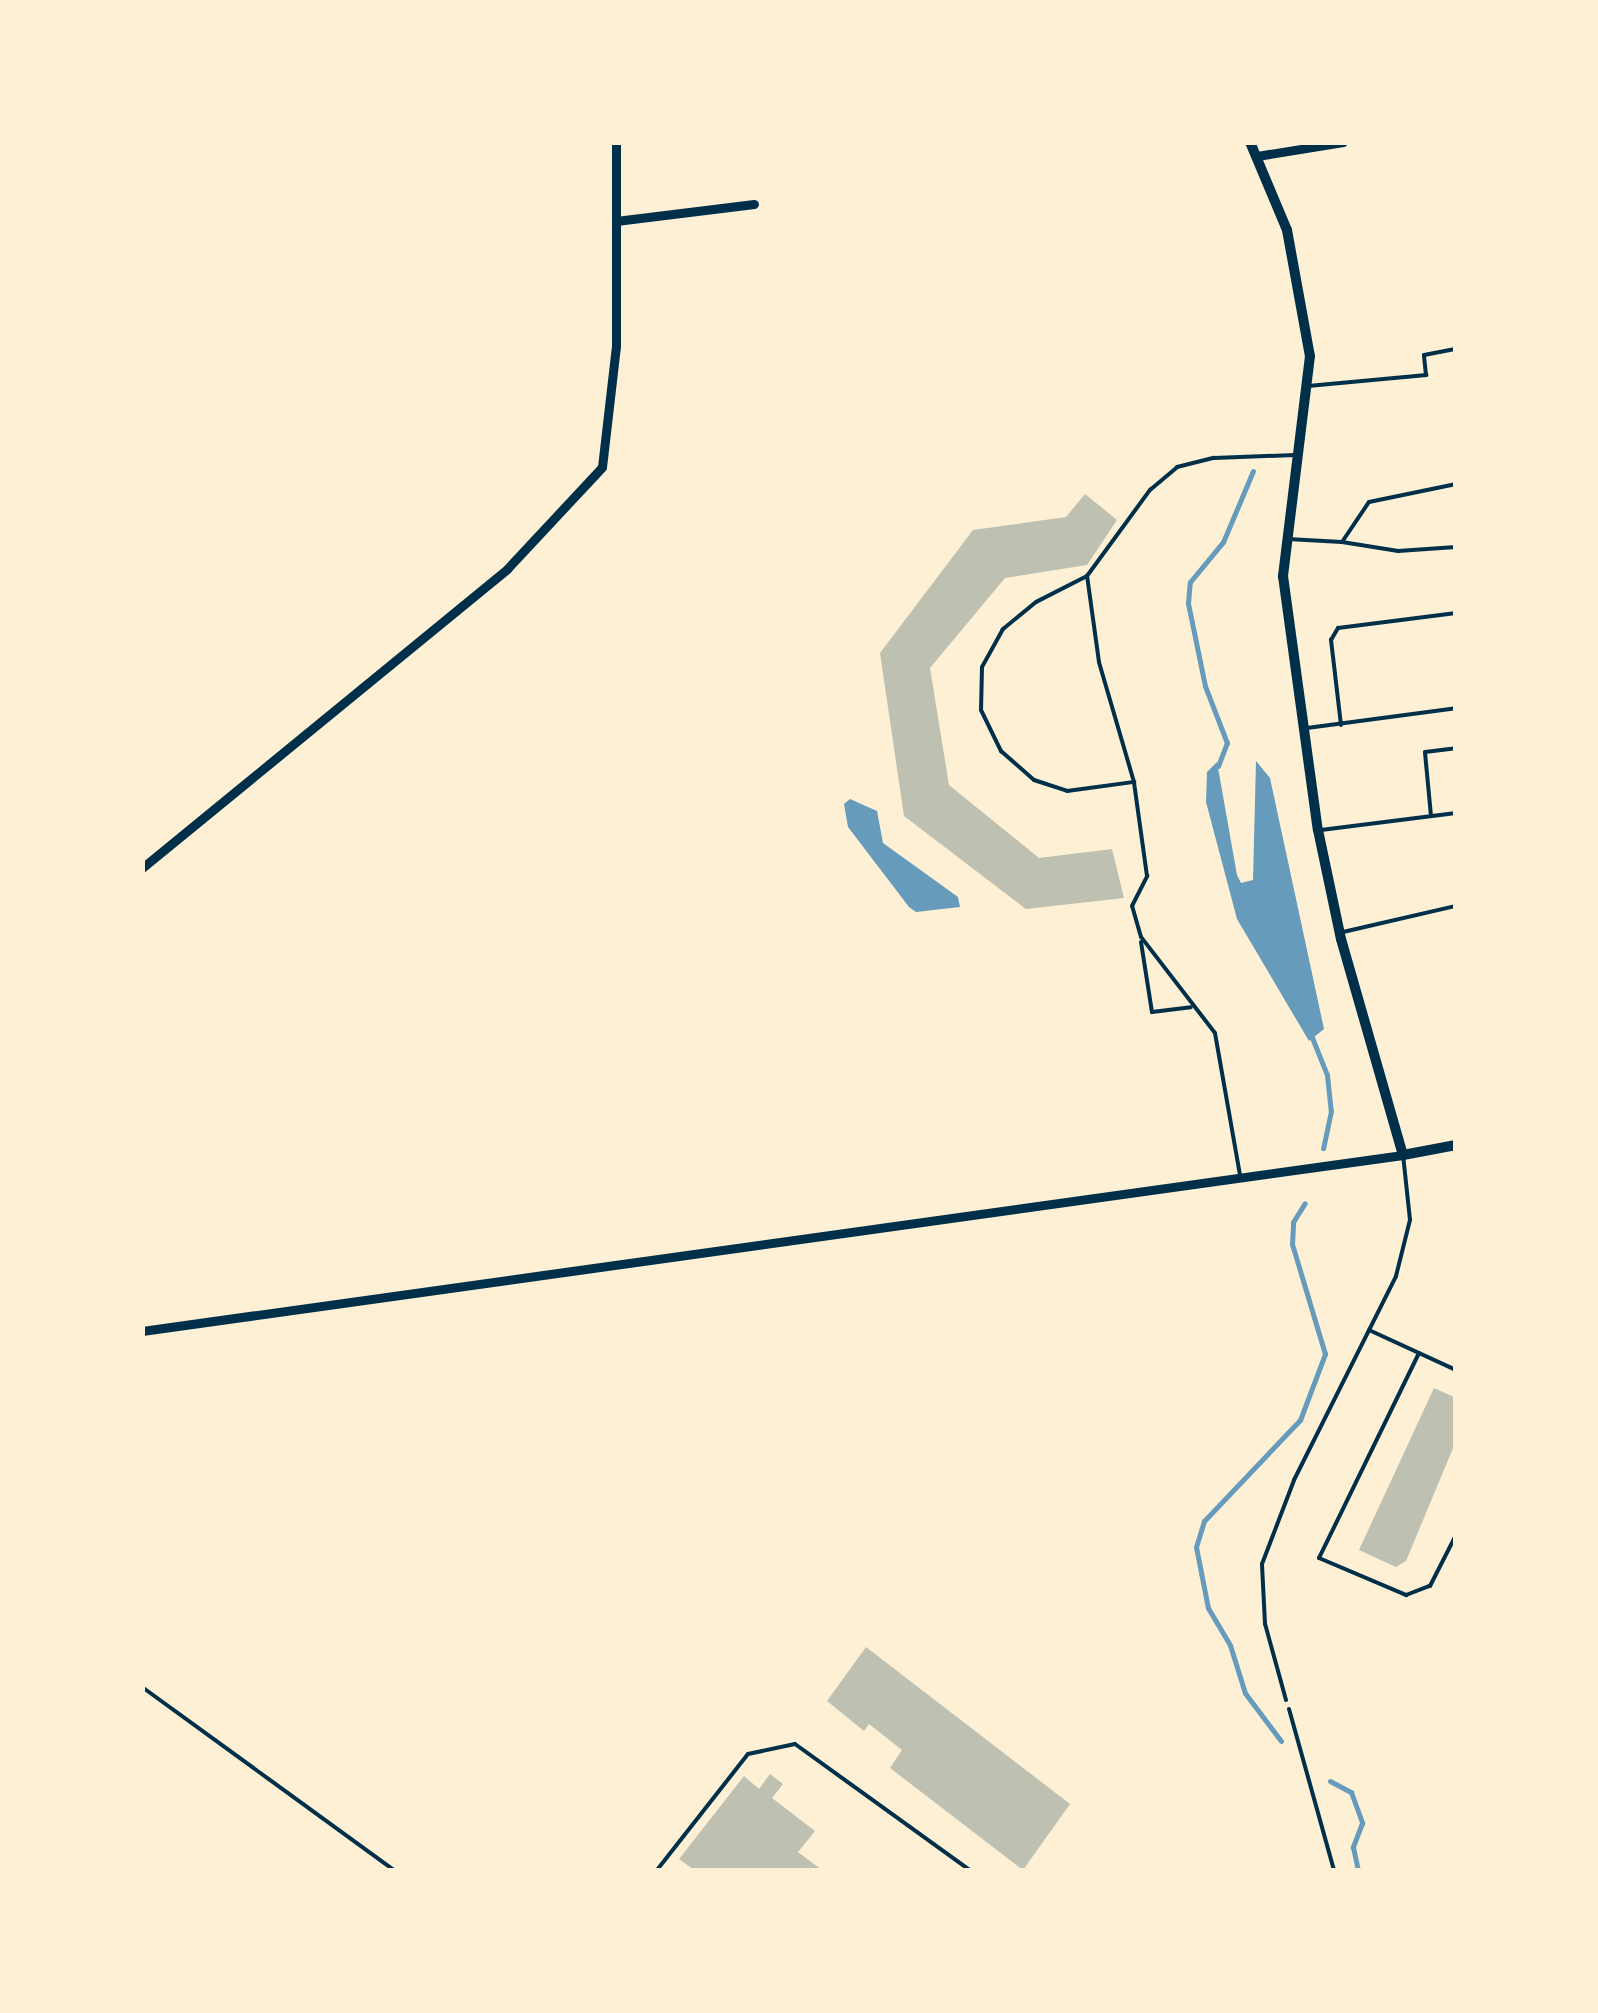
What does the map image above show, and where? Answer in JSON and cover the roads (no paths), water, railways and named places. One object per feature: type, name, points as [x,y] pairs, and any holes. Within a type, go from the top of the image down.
[{"type":"street","points":[[142,868],[507,569],[602,467],[616,346],[616,142]]},
{"type":"street","points":[[1250,142],[1287,230],[1301,291],[1308,386],[1284,576],[1302,729],[1340,933],[1403,1155]]},
{"type":"street","points":[[1256,156],[1344,142]]},
{"type":"street","points":[[616,222],[754,204]]},
{"type":"street","points":[[142,1331],[1456,1146]]},
{"type":"lane","points":[[1308,386],[1426,374],[1424,354],[1456,349]]},
{"type":"lane","points":[[1134,782],[1067,791],[1034,780],[1001,751],[981,710],[982,667],[1002,629],[1036,602],[1087,576],[1150,490],[1178,467],[1214,458],[1301,454]]},
{"type":"lane","points":[[1342,542],[1370,502],[1456,484]]},
{"type":"lane","points":[[1287,538],[1398,551],[1456,547]]},
{"type":"lane","points":[[1087,576],[1099,662],[1134,782],[1148,876],[1132,906],[1152,1012],[1192,1006]]},
{"type":"lane","points":[[1341,725],[1330,640],[1338,628],[1456,613]]},
{"type":"lane","points":[[1302,729],[1456,708]]},
{"type":"lane","points":[[1431,816],[1425,752],[1456,748]]},
{"type":"lane","points":[[1318,830],[1456,814]]},
{"type":"lane","points":[[1340,933],[1456,906]]},
{"type":"lane","points":[[1140,937],[1215,1032],[1224,1063],[1240,1178]]},
{"type":"lane","points":[[1456,990],[1456,1117]]},
{"type":"lane","points":[[1286,1700],[1265,1624],[1262,1564],[1294,1480],[1396,1276],[1410,1220],[1403,1155]]},
{"type":"lane","points":[[1369,1330],[1456,1370]]},
{"type":"lane","points":[[1419,1353],[1319,1558],[1406,1595],[1430,1586],[1456,1535]]},
{"type":"lane","points":[[142,1687],[394,1870]]},
{"type":"lane","points":[[657,1870],[748,1754],[795,1744],[970,1870]]},
{"type":"water","points":[[1256,761],[1270,778],[1324,1029],[1309,1041],[1237,919],[1206,802],[1207,772],[1217,762],[1237,875],[1241,883],[1253,880]]},
{"type":"water","points":[[850,799],[877,811],[883,843],[958,897],[960,907],[916,912],[909,907],[848,827],[844,804]]},
{"type":"waterway","points":[[1218,766],[1227,743],[1205,686],[1188,603],[1190,582],[1223,542],[1253,471]]},
{"type":"waterway","points":[[1311,1035],[1327,1075],[1331,1111],[1323,1148]]},
{"type":"waterway","points":[[1281,1741],[1245,1693],[1230,1645],[1208,1608],[1196,1547],[1204,1521],[1300,1420],[1325,1354],[1292,1244],[1293,1222],[1305,1203]]},
{"type":"waterway","points":[[1330,1781],[1351,1792],[1362,1823],[1353,1847],[1358,1870]]}]
